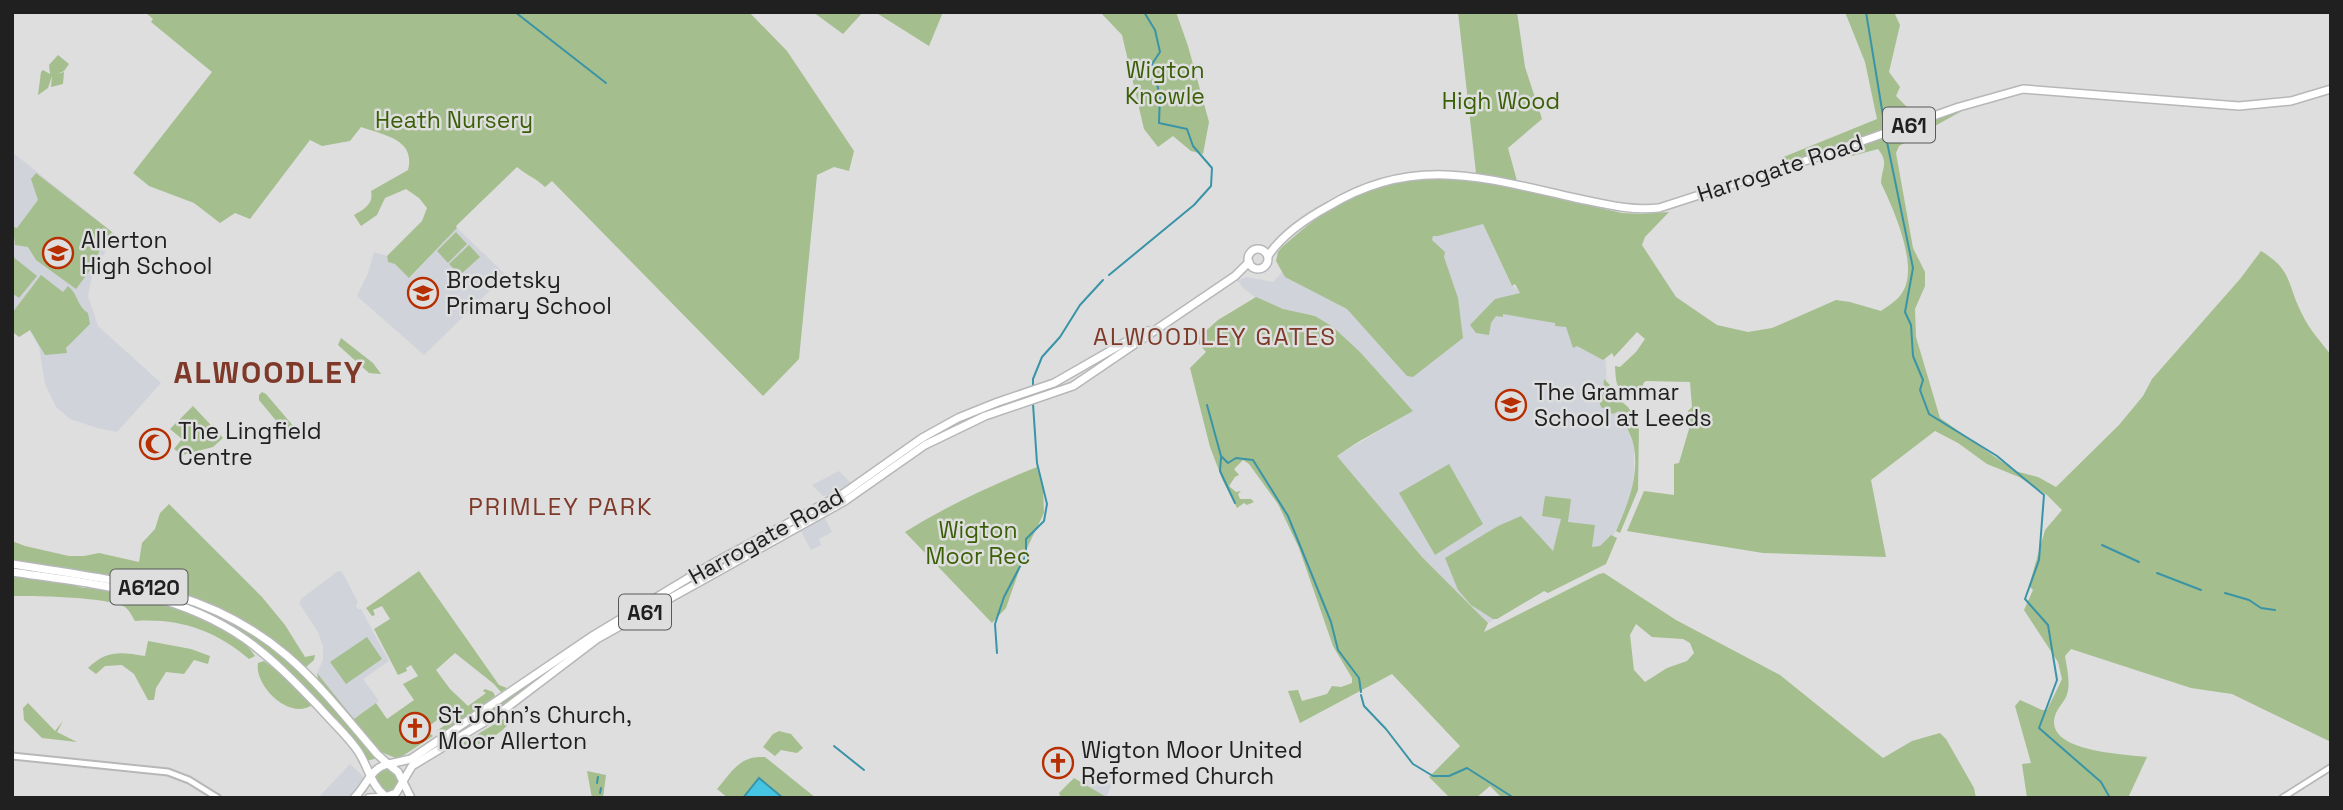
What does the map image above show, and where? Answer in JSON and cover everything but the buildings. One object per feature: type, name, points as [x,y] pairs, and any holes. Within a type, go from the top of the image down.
[{"type":"highway","name":"Harrogate Road","points":[[1265,253],[1324,208],[1350,193],[1378,181],[1401,177],[1446,174],[1473,177],[1606,205],[1659,208],[1959,107],[2022,89],[2239,106],[2291,101],[2331,89]]},
{"type":"highway","name":"A61","points":[[1252,251],[1265,253],[1266,265],[1260,269],[1252,265],[1249,256],[1252,251]]},
{"type":"highway","name":"Harrogate Road","points":[[403,781],[412,766],[501,712],[597,639],[869,476],[922,438],[958,418],[1054,383],[1114,352],[1252,265]]},
{"type":"highway","name":"Harrogate Road","points":[[389,764],[411,758],[612,624],[723,558],[727,562],[744,551],[765,545],[855,495],[925,445],[985,416],[1053,394],[1082,379],[1114,352]]},
{"type":"highway","points":[[1072,373],[1074,380],[1082,379]]},
{"type":"highway","points":[[825,503],[832,503],[849,494],[855,495]]},
{"type":"highway","points":[[790,522],[795,524],[807,518],[812,519]]},
{"type":"highway","name":"A6120","points":[[12,564],[156,589],[193,600],[230,617],[298,665],[389,764]]},
{"type":"highway","name":"A6120","points":[[12,572],[134,592],[184,607],[221,625],[264,653],[304,691],[352,744],[370,775]]},
{"type":"highway","points":[[546,667],[557,663],[561,666]]},
{"type":"highway","points":[[526,681],[534,687]]},
{"type":"highway","points":[[355,798],[378,766],[389,764],[403,781],[411,798]]},
{"type":"highway","points":[[370,775],[377,789],[386,797]]},
{"type":"highway","points":[[369,798],[386,797],[396,793],[403,781]]},
{"type":"main road","points":[[12,756],[168,772],[190,780],[218,798]]},
{"type":"street","points":[[2282,798],[2331,767]]},
{"type":"shaded area","name":"Allerton High School","points":[[12,152],[116,235],[93,271],[88,296],[98,326],[161,383],[117,432],[70,419],[56,407],[45,384],[39,347],[30,330],[19,337],[12,332]]},
{"type":"shaded area","name":"The Grammar School at Leeds","points":[[1339,202],[1438,236],[1483,224],[1511,285],[1541,305],[1605,356],[1608,397],[1611,393],[1634,445],[1631,499],[1602,559],[1488,623],[1422,557],[1337,456],[1413,411],[1360,352],[1283,309],[1259,300],[1237,280],[1247,277],[1273,282],[1282,272],[1282,247]]},
{"type":"shaded area","name":"Brodetsky Primary School","points":[[457,228],[506,275],[424,355],[357,296],[374,252],[387,256],[388,262],[395,264],[410,278]]},
{"type":"shaded area","points":[[839,471],[851,483],[831,495],[823,496],[812,485]]},
{"type":"shaded area","points":[[824,517],[832,532],[819,539],[821,545],[811,550],[801,531]]},
{"type":"shaded area","points":[[338,571],[342,572],[358,602],[358,609],[361,609],[389,661],[363,679],[379,701],[354,719],[317,673],[323,660],[323,646],[318,632],[299,603]]},
{"type":"shaded area","points":[[350,764],[363,776],[363,781],[348,798],[318,798]]},
{"type":"shaded area","points":[[1084,764],[1114,781],[1106,797],[1083,780],[1080,772],[1083,775]]},
{"type":"green space","name":"Heath Nursery","points":[[145,12],[749,12],[787,51],[854,151],[849,171],[834,167],[817,175],[799,359],[763,396],[552,181],[545,187],[517,167],[456,226],[409,278],[395,264],[388,262],[387,256],[422,221],[427,208],[419,198],[406,189],[385,198],[377,215],[361,226],[354,215],[370,203],[371,191],[408,170],[407,151],[396,140],[379,133],[361,127],[350,141],[322,146],[310,140],[250,219],[235,213],[220,223],[194,203],[149,186],[133,173],[212,72],[151,22],[153,19]]},
{"type":"green space","points":[[813,12],[863,12],[843,34]]},
{"type":"green space","points":[[875,12],[943,12],[929,46]]},
{"type":"green space","name":"Wigton Knowle","points":[[1086,12],[1176,12],[1209,122],[1203,154],[1191,151],[1173,136],[1158,147],[1144,129],[1122,35],[1101,13]]},
{"type":"green space","name":"High Wood","points":[[1458,12],[1517,12],[1525,67],[1542,119],[1508,148],[1517,181],[1476,173]]},
{"type":"green space","points":[[1845,12],[1894,12],[1900,25],[1889,72],[1900,87],[1896,96],[1908,108],[1923,116],[1780,165],[1781,158],[1877,119],[1865,62]]},
{"type":"green space","points":[[58,55],[69,64],[64,71],[57,74],[64,72],[63,84],[51,87],[52,76],[48,88],[38,95],[41,72],[43,70],[50,74],[49,65]]},
{"type":"green space","points":[[1969,107],[1899,146],[1896,153],[1913,248],[1925,272],[1925,286],[1915,309],[1916,337],[1940,418],[2015,471],[2038,477],[2056,487],[2119,425],[2143,396],[2152,379],[2240,279],[2261,251],[2279,265],[2288,279],[2305,320],[2331,355],[2331,742],[2232,694],[2191,688],[2071,649],[2065,656],[2068,689],[2056,713],[2054,726],[2060,736],[2087,748],[2147,757],[2128,798],[2027,798],[2022,764],[2031,763],[2015,706],[2020,700],[2047,710],[2062,679],[2058,662],[2024,610],[2033,590],[2029,586],[2045,530],[2062,510],[2047,495],[2019,477],[1987,464],[1958,443],[1935,431],[1871,480],[1886,557],[1763,553],[1627,531],[1644,491],[1674,495],[1674,464],[1679,463],[1689,429],[1688,411],[1692,407],[1690,382],[1647,381],[1644,382],[1640,394],[1626,396],[1620,389],[1615,366],[1620,367],[1645,339],[1637,332],[1614,357],[1612,353],[1603,360],[1577,346],[1573,348],[1566,327],[1555,326],[1555,323],[1503,314],[1503,317],[1496,316],[1491,323],[1489,335],[1476,333],[1470,325],[1495,299],[1520,293],[1515,284],[1512,286],[1483,224],[1433,236],[1432,240],[1445,252],[1444,257],[1458,298],[1463,338],[1413,377],[1407,376],[1347,309],[1285,277],[1276,261],[1282,247],[1323,213],[1350,196],[1381,184],[1414,179],[1449,179],[1521,189],[1622,213],[1669,212],[1645,237],[1642,245],[1676,297],[1717,325],[1748,332],[1772,328],[1836,300],[1881,311],[1902,293],[1907,282],[1908,268],[1903,238],[1881,183],[1884,162],[1878,149],[1852,156],[1845,150]]},
{"type":"green space","points":[[36,173],[112,232],[99,251],[97,261],[76,289],[36,260],[28,247],[15,245],[13,227],[17,228],[38,200],[31,179]]},
{"type":"green space","points":[[456,232],[467,244],[448,263],[437,251]]},
{"type":"green space","points":[[469,245],[480,257],[460,275],[449,264]]},
{"type":"green space","points":[[12,256],[37,276],[19,298],[12,293]]},
{"type":"green space","points":[[41,275],[63,292],[68,286],[88,313],[90,324],[66,348],[67,353],[45,355],[30,330],[19,337],[12,331],[12,313]]},
{"type":"green space","points":[[1256,297],[1283,309],[1315,316],[1333,327],[1360,352],[1413,411],[1337,456],[1422,557],[1488,623],[1484,632],[1604,573],[1676,620],[1780,675],[1883,758],[1912,741],[1940,733],[1974,788],[1976,798],[1502,798],[1490,786],[1476,798],[1450,798],[1429,777],[1460,746],[1392,674],[1300,723],[1288,691],[1298,690],[1302,701],[1327,694],[1332,686],[1341,687],[1352,683],[1352,678],[1333,646],[1299,548],[1278,504],[1249,464],[1243,460],[1234,469],[1239,475],[1229,486],[1236,492],[1241,491],[1238,494],[1240,499],[1251,499],[1254,502],[1247,505],[1244,503],[1237,508],[1210,447],[1190,368],[1206,352],[1199,344],[1199,337],[1218,320]],"holes":[[[1636,624],[1652,637],[1683,639],[1690,643],[1694,653],[1687,661],[1667,668],[1645,682],[1634,670],[1630,635]]]},
{"type":"green space","points":[[341,338],[373,363],[381,374],[369,373],[338,345]]},
{"type":"green space","points":[[1604,379],[1610,385],[1608,391],[1613,400],[1616,397],[1628,407],[1639,425],[1638,490],[1620,533],[1616,531],[1634,480],[1634,447],[1619,411],[1613,414],[1601,407],[1598,398],[1603,394]]},
{"type":"green space","points":[[262,392],[300,434],[298,440],[292,440],[259,400]]},
{"type":"green space","points":[[193,406],[223,438],[213,447],[182,455],[174,449],[182,439],[170,429]]},
{"type":"green space","points":[[1449,464],[1483,524],[1435,555],[1399,493]]},
{"type":"green space","name":"Wigton Moor Rec","points":[[1037,467],[1043,488],[1044,513],[1027,548],[1006,608],[992,623],[905,532],[970,496]]},
{"type":"green space","points":[[1545,496],[1571,499],[1568,522],[1595,525],[1592,547],[1600,546],[1611,535],[1617,538],[1606,564],[1548,593],[1544,591],[1493,619],[1471,605],[1458,590],[1445,558],[1498,526],[1521,516],[1553,551],[1561,519],[1542,516]]},
{"type":"green space","points":[[169,504],[262,597],[285,625],[305,657],[315,655],[314,660],[306,667],[231,614],[179,593],[124,579],[12,562],[12,541],[69,556],[99,553],[139,562],[142,543],[155,529],[160,513]]},
{"type":"green space","points":[[419,571],[499,685],[507,688],[501,692],[455,653],[436,670],[450,689],[468,706],[486,693],[483,691],[485,689],[493,692],[495,696],[440,736],[437,731],[446,724],[441,717],[428,727],[428,732],[433,736],[398,759],[381,752],[318,680],[317,673],[354,719],[376,703],[387,719],[414,700],[403,684],[418,676],[411,665],[406,668],[407,671],[398,675],[374,629],[390,619],[382,606],[373,610],[375,615],[372,616],[366,608]]},
{"type":"green space","points":[[12,575],[69,583],[84,588],[110,589],[167,605],[211,622],[230,633],[255,656],[249,659],[223,640],[196,628],[167,622],[135,621],[125,607],[117,604],[72,598],[14,596]]},
{"type":"green space","points":[[103,581],[172,595],[211,610],[236,624],[259,639],[302,675],[378,758],[366,761],[293,676],[206,614],[102,584]]},
{"type":"green space","points":[[367,637],[382,659],[346,684],[330,662]]},
{"type":"green space","points":[[148,641],[191,649],[210,656],[208,664],[194,660],[184,674],[166,672],[156,688],[154,700],[148,700],[134,674],[122,665],[105,666],[96,674],[88,668],[108,655],[145,656]]},
{"type":"green space","points":[[264,661],[288,679],[312,705],[303,709],[294,708],[275,699],[258,672],[258,663]]},
{"type":"green space","points":[[524,686],[525,691],[446,741],[445,738]]},
{"type":"green space","points":[[28,703],[55,731],[63,721],[57,732],[77,742],[42,738],[24,720],[23,708]]},
{"type":"green space","points":[[510,715],[510,722],[490,739],[477,745],[464,747],[461,744]]},
{"type":"green space","points":[[779,731],[791,734],[803,748],[797,753],[781,750],[775,756],[763,747],[773,734]]},
{"type":"green space","points":[[765,757],[816,798],[728,798],[717,789],[741,763]]},
{"type":"green space","points":[[387,768],[395,772],[399,780],[395,788],[387,792],[379,788],[375,780],[379,772]]},
{"type":"green space","points":[[587,771],[606,775],[603,798],[592,798]]},
{"type":"green space","points":[[1074,778],[1108,798],[1061,798],[1059,793]]},
{"type":"water","points":[[759,778],[783,798],[743,798]]},
{"type":"waterway","points":[[515,12],[606,83]]},
{"type":"waterway","points":[[1109,275],[1194,205],[1211,186],[1212,168],[1193,146],[1187,129],[1159,123],[1160,96],[1152,64],[1160,52],[1155,30],[1144,12]]},
{"type":"waterway","points":[[1866,12],[1885,128]]},
{"type":"waterway","points":[[1886,137],[1913,268],[1905,312],[1911,325],[1913,356],[1923,380],[1920,390],[1929,414],[1997,456],[2044,495],[2039,560],[2025,599],[2048,625],[2057,680],[2039,728],[2101,782],[2110,798]]},
{"type":"waterway","points":[[1033,387],[1033,379],[1042,357],[1060,337],[1080,305],[1103,280]]},
{"type":"waterway","points":[[997,653],[995,624],[1004,597],[1026,555],[1026,539],[1044,521],[1047,504],[1037,463],[1033,404]]},
{"type":"waterway","points":[[1207,405],[1221,456],[1228,463],[1236,458],[1253,460],[1288,516],[1331,622],[1338,650],[1359,678],[1361,692]]},
{"type":"waterway","points":[[1221,458],[1220,471],[1235,503]]},
{"type":"waterway","points":[[2102,545],[2139,562]]},
{"type":"waterway","points":[[2157,573],[2201,590]]},
{"type":"waterway","points":[[2225,593],[2249,600],[2261,608],[2275,610]]},
{"type":"waterway","points":[[1361,695],[1364,706],[1413,764],[1433,776],[1449,776],[1467,768],[1514,798]]},
{"type":"waterway","points":[[834,746],[864,770]]},
{"type":"waterway","points":[[597,783],[598,777]]},
{"type":"waterway","points":[[600,793],[601,788]]},
{"type":"place","name":"Allerton High School","points":[[58,253]]},
{"type":"place","name":"Brodetsky Primary School","points":[[423,293]]},
{"type":"place","name":"The Grammar School at Leeds","points":[[1511,405]]},
{"type":"place","name":"The Lingfield Centre","points":[[155,444]]},
{"type":"place","name":"St John's Church, Moor Allerton","points":[[415,728]]},
{"type":"place","name":"Wigton Moor United Reformed Church","points":[[1058,763]]},
{"type":"district","name":"ALWOODLEY GATES","points":[[1215,336]]},
{"type":"district","name":"ALWOODLEY","points":[[269,372]]},
{"type":"district","name":"PRIMLEY PARK","points":[[561,506]]}]
